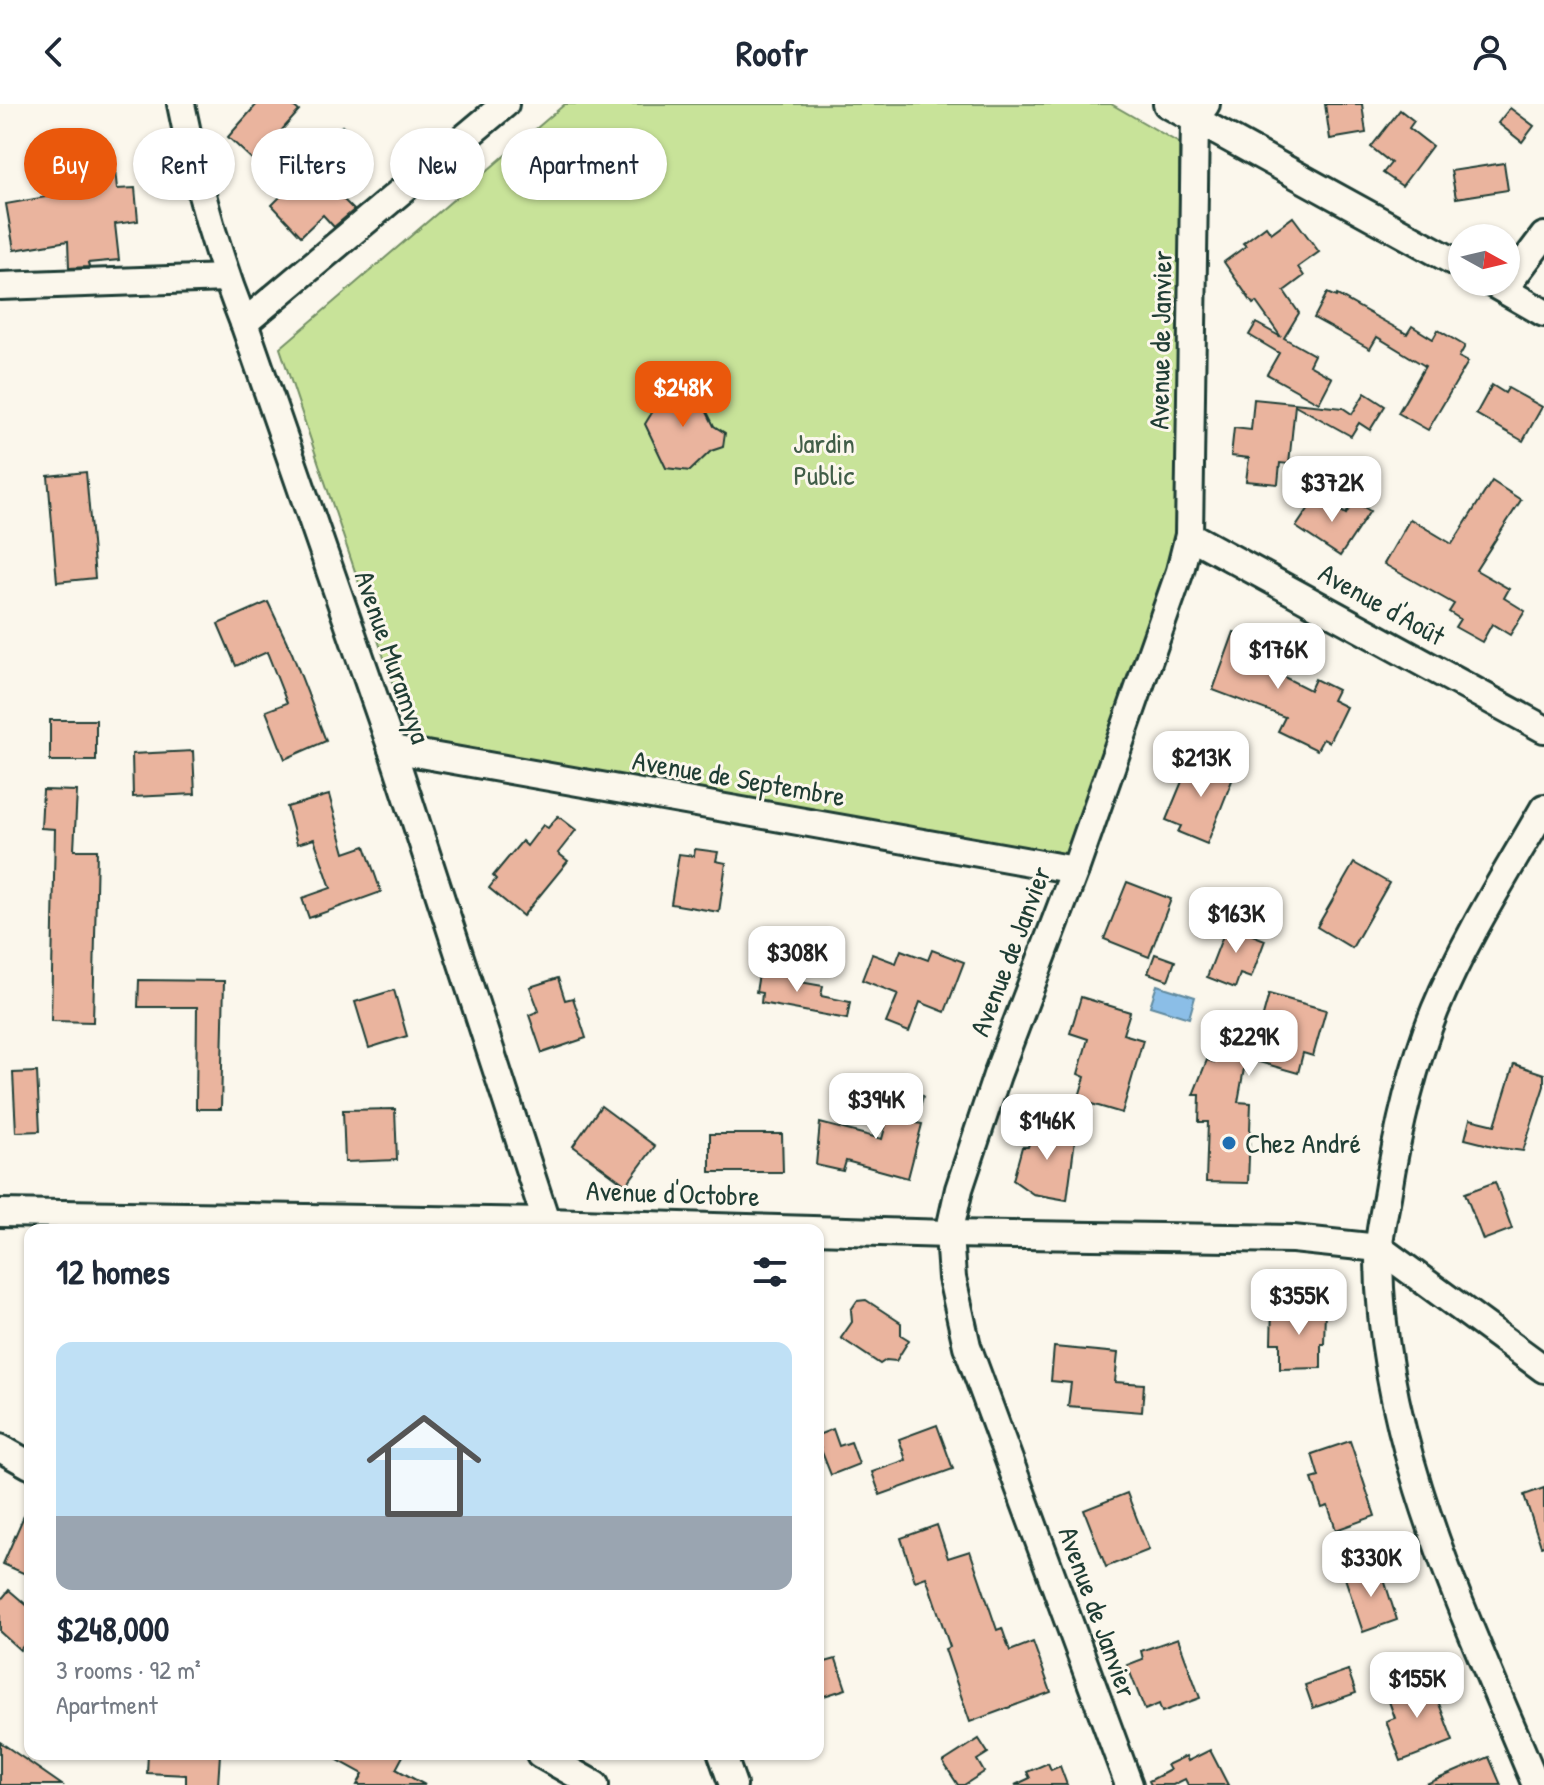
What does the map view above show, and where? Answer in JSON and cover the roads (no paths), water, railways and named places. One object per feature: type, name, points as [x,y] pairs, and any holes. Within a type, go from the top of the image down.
[{"type":"street","name":"Avenue Muramvya","points":[[181,104],[197,184],[226,278],[392,749],[546,1224]]},
{"type":"street","points":[[244,323],[505,104]]},
{"type":"street","points":[[1167,104],[1200,112],[1448,258]]},
{"type":"street","name":"Avenue de Janvier","points":[[1129,1785],[967,1346],[952,1278],[949,1234],[959,1189],[997,1075],[1075,870],[1180,571],[1189,535],[1200,112]]},
{"type":"street","points":[[1520,262],[1544,236]]},
{"type":"street","points":[[0,286],[226,278]]},
{"type":"street","points":[[1514,296],[1544,313]]},
{"type":"street","name":"Avenue d'Août","points":[[1189,535],[1544,729]]},
{"type":"street","name":"Avenue de Septembre","points":[[392,749],[1075,870]]},
{"type":"street","points":[[1536,1785],[1461,1604],[1419,1491],[1396,1408],[1385,1340],[1379,1248],[1395,1144],[1411,1082],[1435,1011],[1470,937],[1544,808]]},
{"type":"street","name":"Avenue d'Octobre","points":[[0,1213],[463,1224]]},
{"type":"street","name":"Avenue d'Octobre","points":[[824,1232],[1293,1239],[1379,1248]]},
{"type":"street","points":[[1379,1248],[1544,1369]]},
{"type":"street","points":[[0,1448],[24,1462]]},
{"type":"street","points":[[551,1760],[595,1785]]},
{"type":"street","points":[[724,1760],[733,1785]]},
{"type":"water","points":[[1157,985],[1195,997],[1189,1018],[1150,1006]]},
{"type":"place","name":"Chez André","points":[[1229,1143]]},
{"type":"park label","name":"Jardin Public","points":[[824,459]]}]
